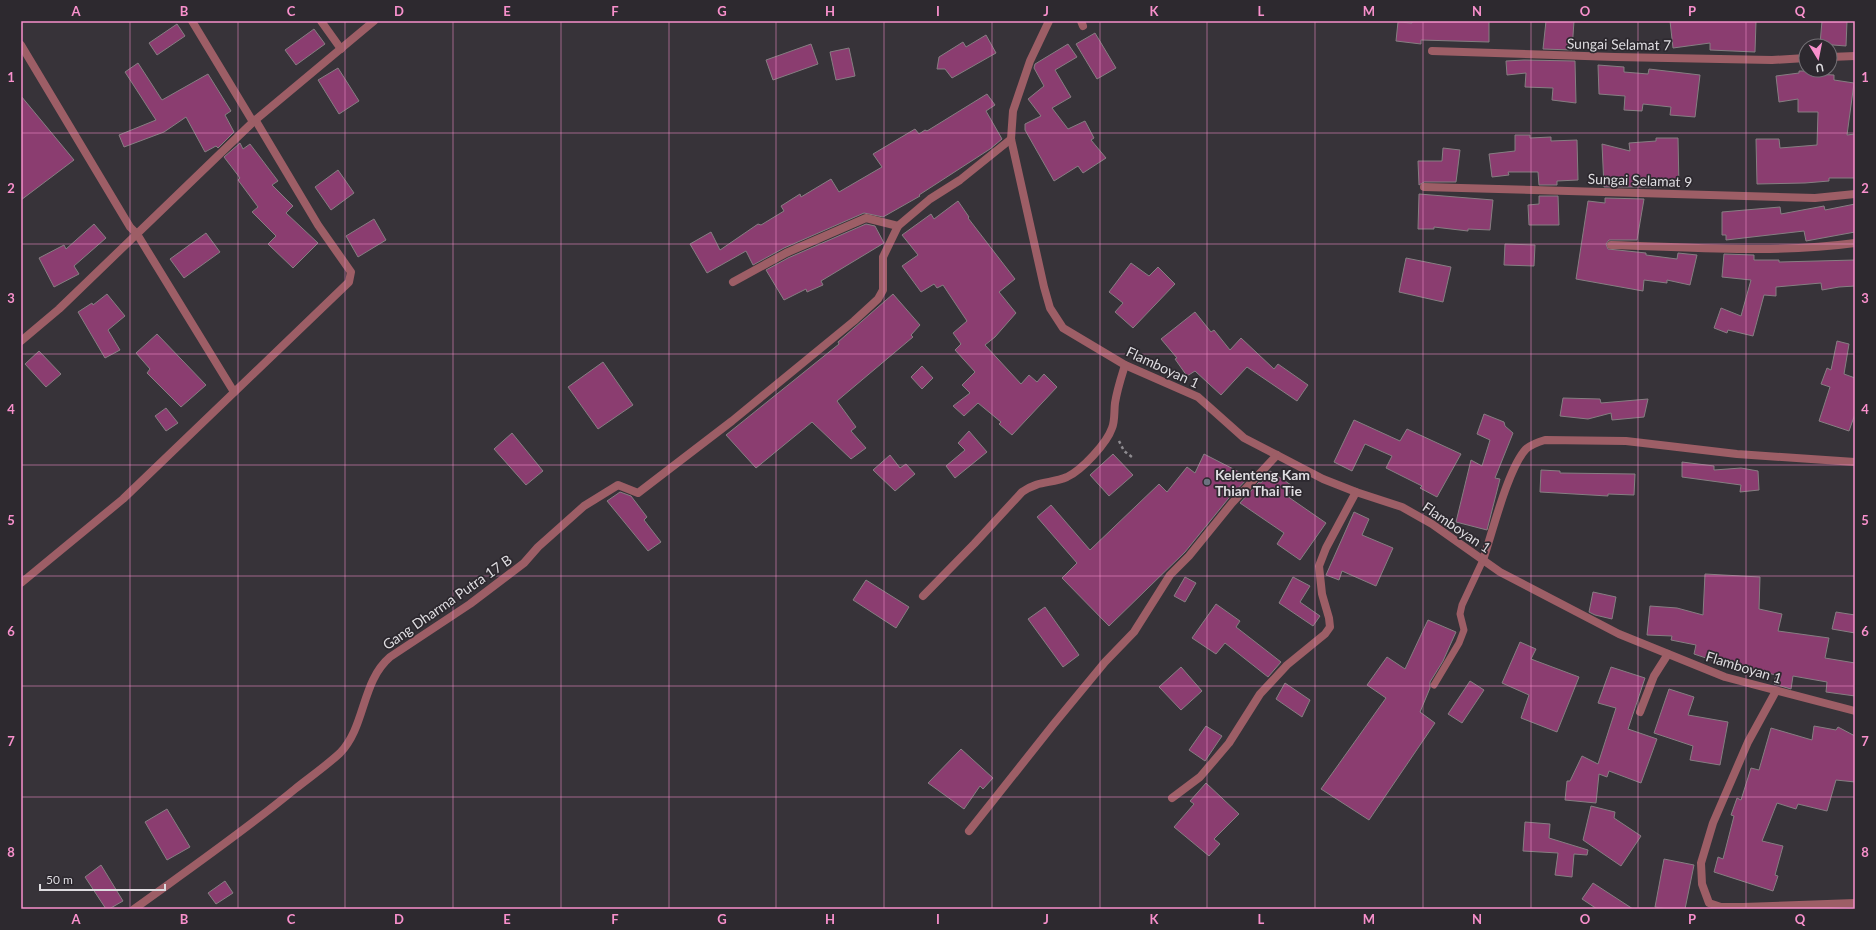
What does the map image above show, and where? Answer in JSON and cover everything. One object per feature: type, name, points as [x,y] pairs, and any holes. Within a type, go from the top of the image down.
[{"type":"street","points":[[21,583],[123,499],[349,282],[351,277],[351,272],[318,225],[192,21]]},
{"type":"street","points":[[321,21],[341,49]]},
{"type":"street","points":[[21,341],[59,309],[255,121],[374,21]]},
{"type":"street","points":[[733,282],[786,253],[866,218],[898,226],[930,199],[960,180],[1011,139],[1013,111],[1030,61],[1049,21]]},
{"type":"street","points":[[21,45],[130,227],[137,234],[234,392]]},
{"type":"street","name":"Sungai Selamat 7","points":[[1432,51],[1623,57],[1772,60],[1798,58]]},
{"type":"street","points":[[1838,57],[1855,56]]},
{"type":"street","name":"Flamboyan 1","points":[[1011,139],[1044,287],[1050,308],[1064,328],[1125,365],[1198,397],[1244,438],[1323,479],[1356,492],[1402,507],[1432,524],[1500,572],[1619,634],[1725,677],[1855,712]]},
{"type":"street","name":"Sungai Selamat 9","points":[[1424,187],[1814,198],[1855,194]]},
{"type":"street","name":"Gang Dharma Putra 17 B","points":[[134,909],[249,827],[340,752],[360,720],[367,691],[379,669],[390,657],[470,604],[524,563],[538,547],[584,506],[618,485],[638,493],[854,321],[878,299],[883,290],[884,257],[898,226]]},
{"type":"street","points":[[1611,245],[1770,249],[1820,248],[1855,243]]},
{"type":"street","points":[[923,596],[1022,492],[1031,486],[1068,476],[1084,465],[1096,453],[1112,428],[1115,403],[1125,365]]},
{"type":"street","points":[[1483,560],[1513,470],[1526,450],[1535,443],[1545,440],[1626,441],[1737,454],[1855,462]]},
{"type":"street","points":[[969,831],[1105,662],[1134,632],[1170,575],[1189,556],[1232,503],[1277,455]]},
{"type":"street","points":[[1172,798],[1200,777],[1229,743],[1260,694],[1287,665],[1328,631],[1330,627],[1329,618],[1322,594],[1319,566],[1326,548],[1356,492]]},
{"type":"street","points":[[1640,712],[1654,676],[1668,654]]},
{"type":"street","points":[[1776,691],[1748,742],[1713,823],[1701,863],[1702,884],[1709,902],[1721,907],[1855,903]]},
{"type":"lane","points":[[1434,685],[1459,643],[1464,630],[1460,614],[1462,605],[1483,560]]},
{"type":"path","points":[[1112,428],[1124,451],[1132,457]]},
{"type":"building","points":[[1412,21],[1489,21],[1489,42],[1421,40],[1421,44],[1396,41],[1398,22],[1412,23]]},
{"type":"building","points":[[1546,21],[1574,21],[1572,50],[1543,49]]},
{"type":"building","points":[[1670,21],[1756,21],[1755,52],[1710,50],[1710,43],[1673,48]]},
{"type":"building","points":[[1822,21],[1847,21],[1846,46],[1838,45],[1838,38],[1821,38]]},
{"type":"building","points":[[177,24],[185,36],[157,55],[149,43]]},
{"type":"building","points":[[314,29],[325,44],[296,65],[285,50]]},
{"type":"building","points":[[1095,33],[1116,68],[1097,79],[1076,44]]},
{"type":"building","points":[[986,35],[996,53],[952,78],[945,69],[937,69],[939,57],[963,42],[966,47]]},
{"type":"building","points":[[811,44],[818,64],[773,80],[766,60]]},
{"type":"building","points":[[1068,44],[1077,57],[1055,70],[1071,97],[1052,108],[1068,129],[1085,121],[1094,138],[1091,140],[1106,158],[1083,173],[1078,166],[1054,181],[1025,130],[1025,124],[1041,116],[1028,99],[1044,86],[1034,68],[1035,64]]},
{"type":"building","points":[[849,48],[855,76],[836,80],[830,52]]},
{"type":"building","points":[[1506,61],[1575,61],[1576,103],[1552,100],[1553,88],[1525,87],[1526,73],[1507,75]]},
{"type":"building","points":[[138,63],[162,100],[208,74],[231,111],[225,115],[234,132],[218,148],[216,146],[205,152],[186,117],[164,132],[124,147],[119,135],[156,120],[125,72]]},
{"type":"building","points":[[1598,65],[1624,67],[1624,72],[1648,74],[1649,69],[1700,75],[1695,117],[1670,115],[1671,107],[1643,104],[1642,111],[1624,110],[1625,96],[1599,94]]},
{"type":"building","points":[[338,68],[359,101],[339,114],[318,80]]},
{"type":"building","points":[[1798,73],[1798,78],[1834,78],[1834,80],[1854,83],[1847,135],[1855,134],[1855,178],[1829,178],[1829,181],[1805,183],[1757,184],[1756,139],[1779,139],[1780,148],[1817,145],[1818,112],[1798,112],[1798,99],[1779,102],[1776,76]]},
{"type":"building","points":[[987,94],[995,105],[986,111],[1002,139],[990,149],[919,195],[920,196],[883,217],[864,213],[784,248],[753,265],[746,251],[707,273],[690,244],[711,232],[720,250],[758,224],[761,225],[784,211],[781,206],[800,194],[801,197],[831,179],[839,192],[882,167],[873,154],[915,129],[919,134],[925,130],[927,131]]},
{"type":"building","points":[[21,96],[74,160],[21,200]]},
{"type":"building","points":[[1515,135],[1530,135],[1530,138],[1551,137],[1551,141],[1577,140],[1578,180],[1557,181],[1557,185],[1539,185],[1538,172],[1508,172],[1509,175],[1492,177],[1489,154],[1515,151]]},
{"type":"building","points":[[1656,138],[1678,138],[1679,187],[1604,187],[1602,144],[1630,151],[1629,143],[1656,141]]},
{"type":"building","points":[[240,143],[243,149],[250,144],[278,181],[272,185],[293,206],[286,213],[318,243],[293,268],[268,244],[276,236],[252,212],[258,207],[238,180],[240,178],[224,157]]},
{"type":"building","points":[[1443,148],[1460,150],[1456,182],[1424,182],[1419,185],[1418,161],[1442,161]]},
{"type":"building","points":[[338,170],[354,193],[331,210],[315,187]]},
{"type":"building","points":[[1419,194],[1493,200],[1490,230],[1468,229],[1468,231],[1434,227],[1434,229],[1418,229]]},
{"type":"building","points":[[1539,196],[1558,196],[1559,225],[1529,225],[1528,205],[1539,204]]},
{"type":"building","points":[[1605,198],[1644,199],[1637,240],[1609,240],[1606,244],[1608,249],[1646,253],[1646,255],[1677,259],[1678,253],[1697,255],[1690,285],[1667,280],[1667,283],[1644,280],[1643,291],[1576,279],[1588,201],[1605,203]]},
{"type":"building","points":[[958,201],[969,217],[968,218],[1015,279],[999,292],[1016,313],[995,337],[985,345],[1021,384],[1029,375],[1037,382],[1044,374],[1057,387],[1012,435],[999,424],[1001,422],[978,403],[964,416],[953,406],[970,393],[962,385],[975,372],[955,350],[961,344],[953,333],[967,321],[943,285],[937,288],[934,284],[921,292],[902,266],[918,255],[902,235],[931,214],[934,219]]},
{"type":"building","points":[[1855,204],[1855,232],[1806,241],[1804,231],[1726,240],[1726,235],[1722,235],[1722,212],[1780,207],[1781,214],[1824,206],[1825,210]]},
{"type":"building","points":[[374,219],[386,240],[358,257],[346,236]]},
{"type":"building","points":[[94,224],[106,238],[74,266],[79,274],[54,287],[39,258],[64,245],[66,249]]},
{"type":"building","points":[[866,224],[875,226],[884,243],[821,281],[823,285],[807,292],[806,289],[784,300],[766,270],[788,258]]},
{"type":"building","points":[[206,233],[220,252],[184,278],[170,259]]},
{"type":"building","points":[[1505,244],[1535,245],[1534,266],[1504,265]]},
{"type":"building","points":[[1724,254],[1754,255],[1754,260],[1779,260],[1779,262],[1855,260],[1855,286],[1822,290],[1821,283],[1776,287],[1776,296],[1764,295],[1753,336],[1728,330],[1727,333],[1714,328],[1721,308],[1741,316],[1751,280],[1722,277]]},
{"type":"building","points":[[1406,258],[1451,267],[1443,302],[1399,292]]},
{"type":"building","points":[[1131,263],[1149,276],[1158,267],[1175,284],[1133,328],[1115,312],[1123,303],[1109,292]]},
{"type":"building","points":[[107,294],[125,316],[108,330],[120,350],[105,358],[78,312],[92,303],[93,305]]},
{"type":"building","points":[[893,294],[920,325],[911,335],[913,337],[837,401],[856,427],[851,431],[866,448],[851,459],[812,422],[756,468],[726,435],[839,344],[838,342]]},
{"type":"building","points":[[1195,312],[1211,332],[1214,330],[1230,350],[1241,338],[1274,369],[1278,364],[1308,385],[1297,401],[1247,367],[1221,395],[1195,371],[1187,376],[1175,359],[1177,358],[1161,339]]},
{"type":"building","points":[[157,334],[206,385],[181,407],[147,373],[150,369],[136,353]]},
{"type":"building","points":[[1837,341],[1849,344],[1844,374],[1855,378],[1855,414],[1849,431],[1819,421],[1830,387],[1821,384],[1827,368],[1831,370]]},
{"type":"building","points":[[39,351],[61,374],[46,387],[25,364]]},
{"type":"building","points":[[603,362],[633,405],[598,429],[568,387]]},
{"type":"building","points":[[922,366],[933,378],[922,389],[911,377]]},
{"type":"building","points":[[1563,398],[1600,399],[1601,403],[1648,399],[1644,417],[1612,420],[1611,413],[1588,419],[1560,416]]},
{"type":"building","points":[[166,408],[178,423],[166,431],[155,416]]},
{"type":"building","points":[[1484,414],[1504,422],[1505,426],[1513,433],[1495,478],[1500,479],[1487,530],[1456,522],[1471,460],[1482,466],[1490,440],[1477,434]]},
{"type":"building","points":[[1354,420],[1400,441],[1407,429],[1461,454],[1437,497],[1420,488],[1422,486],[1386,468],[1392,456],[1365,444],[1352,471],[1334,462]]},
{"type":"building","points":[[969,431],[987,452],[955,478],[946,466],[965,450],[958,443]]},
{"type":"building","points":[[512,433],[543,471],[526,485],[494,449]]},
{"type":"building","points":[[1113,454],[1133,475],[1109,496],[1090,475]]},
{"type":"building","points":[[1204,454],[1249,477],[1228,499],[1185,552],[1109,626],[1062,578],[1077,563],[1037,517],[1051,505],[1090,550],[1159,484],[1167,492],[1187,467],[1195,473]]},
{"type":"building","points":[[890,455],[900,468],[906,464],[915,474],[895,491],[873,470]]},
{"type":"building","points":[[1682,462],[1714,466],[1714,470],[1741,468],[1758,471],[1759,490],[1740,492],[1741,485],[1682,477]]},
{"type":"building","points":[[1541,470],[1560,471],[1560,473],[1635,474],[1634,495],[1608,494],[1608,496],[1540,492]]},
{"type":"building","points":[[1270,471],[1294,487],[1287,496],[1326,523],[1300,560],[1277,544],[1284,533],[1240,503],[1259,482],[1261,483]]},
{"type":"building","points":[[620,492],[631,496],[647,517],[644,520],[661,542],[648,551],[607,501]]},
{"type":"building","points":[[1354,512],[1369,519],[1362,535],[1393,548],[1376,586],[1342,571],[1339,580],[1326,575]]},
{"type":"building","points":[[1705,574],[1760,577],[1759,609],[1782,614],[1778,631],[1829,638],[1825,658],[1855,663],[1855,696],[1826,692],[1827,682],[1793,676],[1791,689],[1774,684],[1776,675],[1750,669],[1751,667],[1718,662],[1694,654],[1696,645],[1671,640],[1672,636],[1647,635],[1650,606],[1677,608],[1703,615]]},
{"type":"building","points":[[1185,577],[1196,583],[1185,602],[1174,596]]},
{"type":"building","points":[[1293,577],[1310,586],[1300,602],[1320,616],[1313,626],[1279,603]]},
{"type":"building","points":[[866,580],[909,607],[896,628],[853,600]]},
{"type":"building","points":[[1593,592],[1616,597],[1612,619],[1589,612]]},
{"type":"building","points":[[1216,604],[1240,621],[1236,627],[1281,662],[1268,677],[1225,643],[1216,654],[1192,638]]},
{"type":"building","points":[[1045,607],[1079,655],[1063,667],[1028,619]]},
{"type":"building","points":[[1836,612],[1855,615],[1855,633],[1832,629]]},
{"type":"building","points":[[1428,620],[1456,632],[1443,661],[1430,682],[1430,688],[1420,712],[1435,723],[1369,820],[1321,789],[1386,698],[1367,685],[1387,657],[1405,669]]},
{"type":"building","points":[[1520,642],[1536,649],[1531,659],[1579,677],[1557,732],[1521,718],[1529,695],[1502,683]]},
{"type":"building","points":[[1181,667],[1202,691],[1181,710],[1159,687]]},
{"type":"building","points":[[1611,667],[1645,678],[1628,729],[1657,739],[1641,783],[1609,771],[1607,777],[1599,774],[1596,803],[1565,800],[1567,781],[1570,781],[1582,756],[1598,764],[1616,708],[1598,703]]},
{"type":"building","points":[[1470,681],[1484,690],[1462,723],[1448,714]]},
{"type":"building","points":[[1285,683],[1310,700],[1302,717],[1276,699]]},
{"type":"building","points":[[1669,689],[1694,697],[1688,715],[1728,722],[1720,765],[1690,760],[1693,746],[1654,733]]},
{"type":"building","points":[[1206,726],[1222,736],[1205,761],[1189,750]]},
{"type":"building","points":[[1814,726],[1836,730],[1838,727],[1855,736],[1855,782],[1836,780],[1827,811],[1798,804],[1796,809],[1777,803],[1762,841],[1783,846],[1775,875],[1778,876],[1773,891],[1714,872],[1718,857],[1723,859],[1734,816],[1731,815],[1737,798],[1741,800],[1751,768],[1759,770],[1771,728],[1812,740]]},
{"type":"building","points":[[961,749],[993,778],[983,789],[980,786],[964,809],[928,783]]},
{"type":"building","points":[[1206,783],[1239,814],[1214,839],[1220,844],[1209,856],[1174,827],[1194,804],[1190,801]]},
{"type":"building","points":[[1591,806],[1615,812],[1614,818],[1641,836],[1621,866],[1583,840]]},
{"type":"building","points":[[167,809],[190,847],[167,860],[145,822]]},
{"type":"building","points":[[1525,822],[1550,824],[1549,838],[1588,850],[1587,855],[1574,854],[1572,877],[1555,875],[1558,853],[1523,851]]},
{"type":"building","points":[[1664,859],[1694,865],[1685,909],[1655,907]]},
{"type":"building","points":[[101,865],[123,901],[109,909],[106,909],[85,877]]},
{"type":"building","points":[[225,881],[233,893],[216,904],[208,893]]},
{"type":"building","points":[[1593,883],[1633,909],[1597,909],[1582,899]]},
{"type":"place","name":"Kelenteng Kam Thian Thai Tie","points":[[1207,482]]}]
